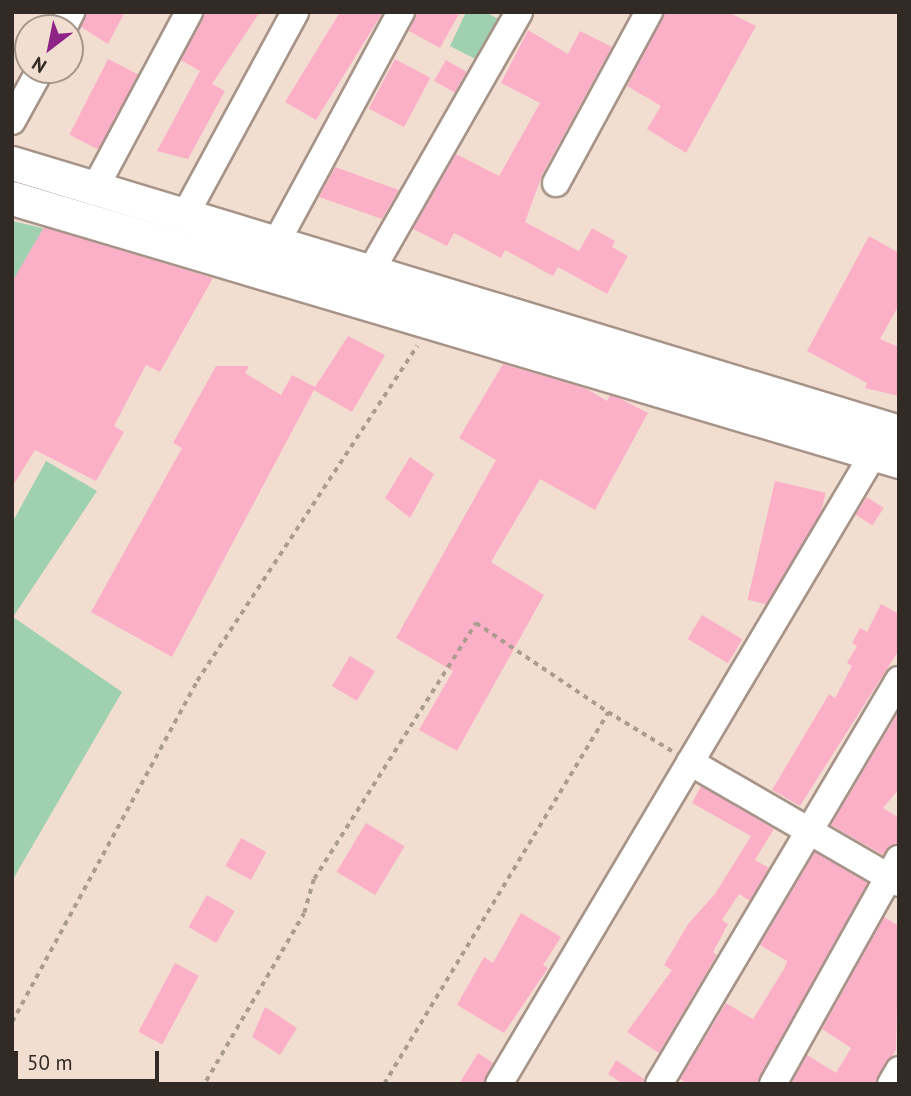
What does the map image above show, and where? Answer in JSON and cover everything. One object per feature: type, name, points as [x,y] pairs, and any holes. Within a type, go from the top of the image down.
[{"type":"main road","points":[[12,163],[276,243],[372,269],[899,432]]},
{"type":"main road","points":[[12,198],[886,457]]},
{"type":"street","points":[[95,188],[189,12]]},
{"type":"street","points":[[185,215],[295,12]]},
{"type":"street","points":[[276,243],[401,12]]},
{"type":"street","points":[[372,269],[519,12]]},
{"type":"street","points":[[555,183],[649,12]]},
{"type":"street","points":[[12,121],[32,84]]},
{"type":"street","points":[[499,1084],[690,762],[886,457]]},
{"type":"street","points":[[659,1084],[899,680]]},
{"type":"street","points":[[690,762],[808,830],[896,873],[773,1084]]},
{"type":"street","points":[[891,1084],[899,1070]]},
{"type":"path","points":[[12,1023],[197,681],[431,324]]},
{"type":"path","points":[[207,1083],[304,913],[314,879],[476,623],[608,712],[690,762]]},
{"type":"path","points":[[384,1084],[608,712]]},
{"type":"green space","points":[[466,12],[485,12],[510,25],[487,65],[450,46]]},
{"type":"green space","points":[[12,221],[51,230],[12,292]]},
{"type":"green space","points":[[46,461],[97,491],[13,617],[122,692],[12,881],[12,523]]},
{"type":"building","points":[[87,12],[125,12],[108,44],[84,29]]},
{"type":"building","points":[[205,12],[260,12],[212,84],[225,91],[188,159],[157,151],[200,71],[181,60]]},
{"type":"building","points":[[340,12],[383,12],[316,120],[285,102]]},
{"type":"building","points":[[417,12],[460,12],[440,48],[409,31]]},
{"type":"building","points":[[665,12],[728,12],[756,26],[686,153],[647,129],[661,106],[627,86]]},
{"type":"building","points":[[528,30],[568,54],[580,31],[612,47],[542,175],[525,222],[579,251],[592,228],[615,241],[612,247],[628,256],[607,294],[558,267],[553,276],[505,250],[501,258],[454,233],[447,246],[413,229],[456,154],[499,176],[540,103],[501,83]]},
{"type":"building","points":[[108,59],[138,74],[100,150],[69,135]]},
{"type":"building","points":[[395,59],[430,78],[404,127],[369,108]]},
{"type":"building","points":[[446,60],[467,72],[455,93],[434,81]]},
{"type":"building","points":[[335,167],[399,190],[382,219],[319,197]]},
{"type":"building","points":[[44,227],[213,278],[160,372],[146,365],[114,426],[124,432],[96,481],[35,450],[12,487],[12,282]]},
{"type":"building","points":[[869,236],[899,253],[899,305],[880,339],[899,347],[899,396],[865,388],[867,383],[807,351]]},
{"type":"building","points":[[348,336],[385,355],[352,412],[314,390],[172,657],[91,612],[182,448],[173,443],[216,366],[249,366],[245,373],[281,395],[292,375],[315,387]]},
{"type":"building","points":[[503,364],[585,388],[607,401],[610,395],[648,413],[595,510],[540,479],[491,562],[544,595],[457,751],[419,730],[453,671],[396,638],[496,460],[459,438]]},
{"type":"building","points":[[410,457],[434,474],[410,518],[385,498]]},
{"type":"building","points":[[775,481],[826,493],[798,612],[748,600]]},
{"type":"building","points":[[867,497],[884,508],[872,526],[856,515]]},
{"type":"building","points":[[881,604],[899,614],[899,650],[800,806],[772,790],[829,694],[835,698],[852,666],[847,663],[857,646],[852,643],[860,628],[867,632]]},
{"type":"building","points":[[702,615],[742,639],[728,663],[688,639]]},
{"type":"building","points":[[350,656],[375,671],[357,701],[332,686]]},
{"type":"building","points":[[899,711],[899,789],[883,808],[899,818],[899,843],[883,855],[831,825]]},
{"type":"building","points":[[701,786],[774,829],[755,860],[769,868],[750,901],[739,894],[722,920],[728,924],[713,952],[717,955],[659,1053],[627,1032],[672,970],[664,965],[688,924],[715,894],[751,836],[692,803]]},
{"type":"building","points":[[366,823],[405,846],[375,895],[337,872]]},
{"type":"building","points":[[241,838],[266,852],[251,880],[225,866]]},
{"type":"building","points":[[815,852],[868,883],[757,1084],[687,1084],[680,1079],[726,1003],[753,1019],[784,969],[787,961],[760,945]]},
{"type":"building","points":[[207,895],[235,911],[216,943],[188,927]]},
{"type":"building","points":[[521,913],[561,937],[543,965],[548,968],[504,1033],[457,1005],[484,957],[493,963]]},
{"type":"building","points":[[884,917],[899,926],[896,1050],[875,1084],[791,1084],[807,1055],[836,1073],[851,1048],[822,1029]]},
{"type":"building","points":[[175,963],[199,976],[162,1045],[138,1032]]},
{"type":"building","points":[[265,1007],[297,1028],[280,1055],[252,1037]]},
{"type":"building","points":[[478,1053],[493,1063],[483,1084],[459,1084]]},
{"type":"building","points":[[616,1060],[644,1079],[643,1084],[623,1084],[608,1074]]}]
